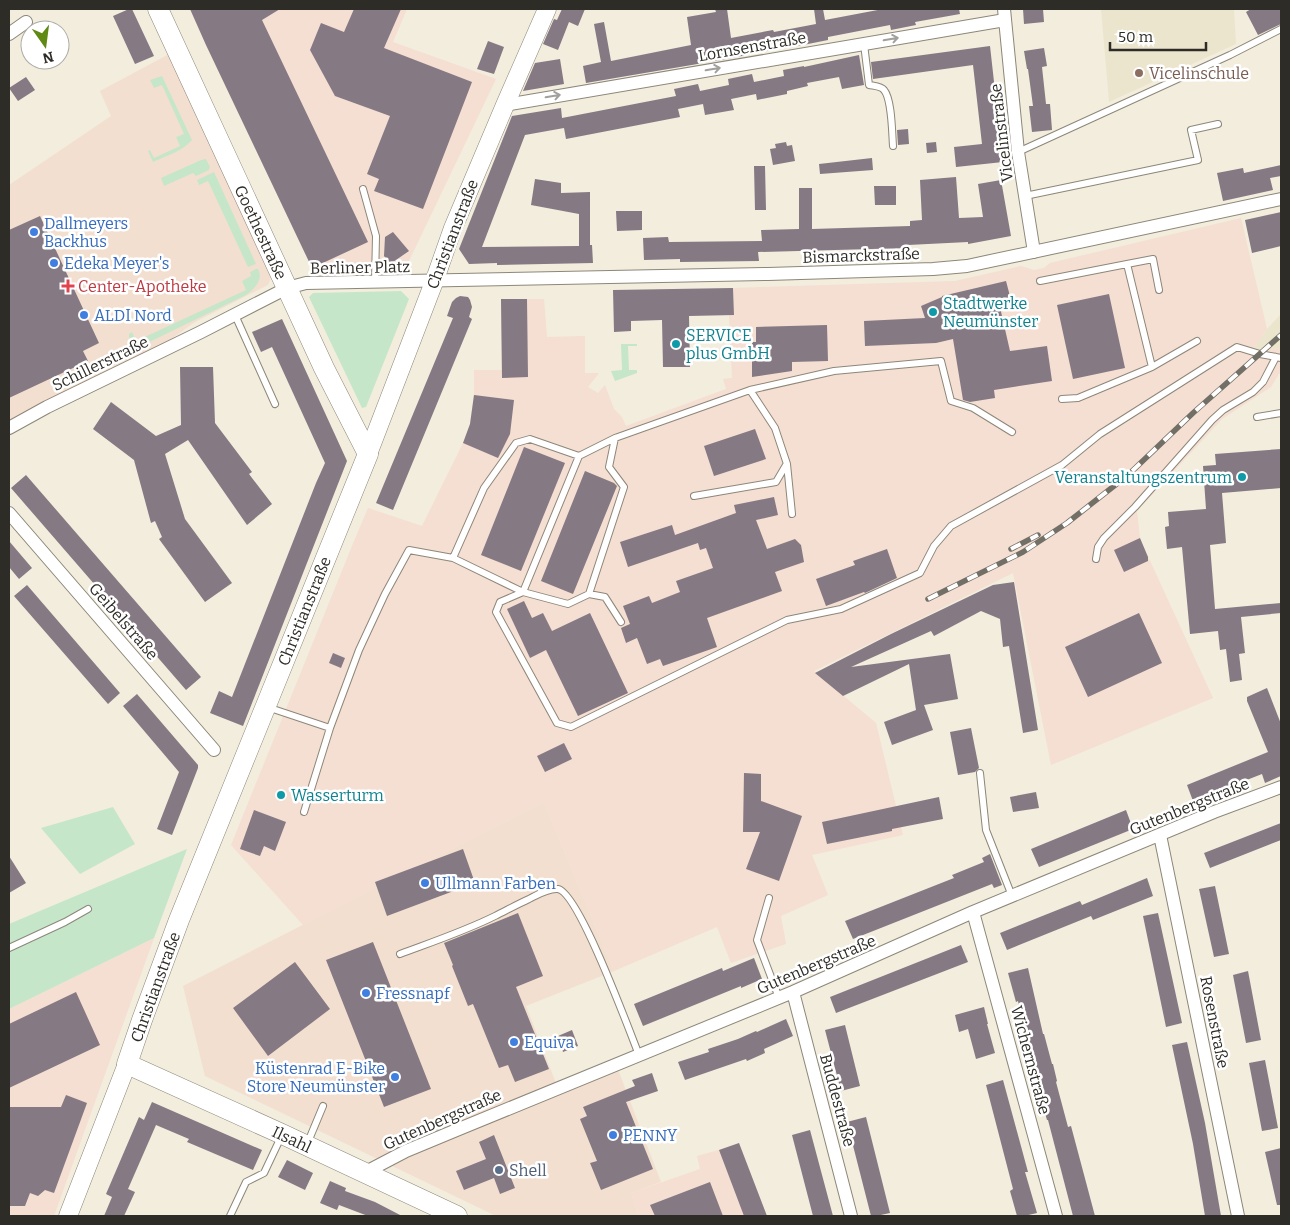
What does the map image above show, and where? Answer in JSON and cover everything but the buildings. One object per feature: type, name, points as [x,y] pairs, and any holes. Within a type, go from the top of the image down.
[{"type":"main road","name":"Goethestraße","points":[[158,9],[324,368],[368,454]]},
{"type":"main road","name":"Christianstraße","points":[[127,1064],[176,929],[368,454]]},
{"type":"main road","name":"Ilsahl","points":[[127,1064],[457,1216]]},
{"type":"street","name":"Christianstraße","points":[[368,454],[453,228],[547,9]]},
{"type":"street","name":"Lornsenstraße","points":[[505,105],[864,44],[1005,14]]},
{"type":"street","name":"Vicelinstraße","points":[[1005,14],[1018,152],[1034,252]]},
{"type":"street","points":[[9,34],[20,26]]},
{"type":"street","name":"Bismarckstraße","points":[[434,282],[967,266],[1281,200]]},
{"type":"street","name":"Berliner Platz","points":[[287,288],[306,284],[434,282]]},
{"type":"street","name":"Schillerstraße","points":[[9,428],[47,407],[287,288]]},
{"type":"street","name":"Geibelstraße","points":[[9,513],[214,750]]},
{"type":"street","name":"Gutenbergstraße","points":[[364,1173],[406,1151],[779,998],[973,912],[1281,786]]},
{"type":"street","name":"Rosenstraße","points":[[1160,835],[1238,1216]]},
{"type":"street","name":"Wichernstraße","points":[[973,912],[1056,1216]]},
{"type":"street","name":"Buddestraße","points":[[793,992],[851,1216]]},
{"type":"street","name":"Christianstraße","points":[[68,1216],[127,1064]]},
{"type":"lane","points":[[1018,152],[1230,55],[1281,29]]},
{"type":"lane","points":[[864,44],[869,86],[883,89],[888,99],[893,146]]},
{"type":"lane","points":[[1025,196],[1198,160],[1190,130],[1218,124]]},
{"type":"lane","points":[[363,189],[376,236],[375,282]]},
{"type":"lane","points":[[1040,281],[1153,259],[1159,290]]},
{"type":"lane","points":[[1127,264],[1152,367]]},
{"type":"lane","points":[[235,315],[275,404]]},
{"type":"lane","points":[[1062,399],[1078,398],[1152,367],[1197,341]]},
{"type":"lane","points":[[1012,432],[973,408],[951,400],[942,361],[834,371],[750,390],[615,438],[579,456],[523,592],[500,602],[496,612],[557,723],[570,727],[786,620],[841,609],[920,573],[934,546],[951,526],[1062,465],[1100,434],[1237,347],[1279,358],[1263,382],[1253,392],[1223,410],[1212,420],[1135,507],[1104,538],[1098,547],[1096,559]]},
{"type":"lane","points":[[750,390],[775,428],[786,464],[792,514]]},
{"type":"lane","points":[[1257,417],[1281,413]]},
{"type":"lane","points":[[589,594],[624,487],[609,467],[615,438]]},
{"type":"lane","points":[[453,558],[484,488],[516,443],[530,439],[579,456]]},
{"type":"lane","points":[[694,496],[776,482],[786,464]]},
{"type":"lane","points":[[304,812],[330,728],[359,650],[385,594],[409,550],[453,558],[523,592],[568,604],[589,594],[605,597],[621,622]]},
{"type":"lane","points":[[266,707],[330,728]]},
{"type":"lane","points":[[980,773],[986,830],[1012,896]]},
{"type":"lane","points":[[400,954],[495,916],[547,890],[557,889],[564,892],[587,930],[639,1055]]},
{"type":"lane","points":[[769,898],[757,940],[779,998]]},
{"type":"lane","points":[[9,948],[88,909]]},
{"type":"lane","points":[[306,1146],[323,1106]]},
{"type":"lane","points":[[230,1216],[246,1182],[264,1173],[282,1134]]},
{"type":"shaded area","points":[[190,9],[407,9],[393,42],[496,79],[408,263],[312,268]]},
{"type":"shaded area","name":"Vicelinschule","points":[[1101,9],[1234,9],[1236,44],[1109,102]]},
{"type":"shaded area","points":[[171,53],[273,274],[268,285],[195,322],[164,344],[9,422],[9,185],[111,116],[100,91]]},
{"type":"shaded area","name":"Stadtwerke Neumünster","points":[[1241,218],[1267,329],[1254,348],[1281,349],[1281,373],[1271,387],[1222,419],[1137,511],[1140,539],[1213,698],[1051,765],[1013,573],[814,671],[876,723],[903,835],[812,855],[828,895],[781,916],[786,944],[731,963],[717,927],[614,971],[544,802],[303,925],[231,845],[368,508],[422,526],[463,443],[470,424],[474,395],[474,370],[502,370],[501,299],[544,299],[547,337],[585,336],[585,373],[599,373],[588,387],[598,393],[605,385],[614,409],[622,417],[626,426],[726,389],[723,379],[732,378],[729,315],[734,314],[733,288],[955,281],[1021,266],[1034,270],[1044,268],[1050,263]]},
{"type":"shaded area","points":[[1281,314],[1280,349],[1254,348],[1267,329]]},
{"type":"shaded area","points":[[544,802],[614,971],[526,1006],[559,1091],[617,1067],[661,1182],[631,1193],[639,1216],[496,1216],[205,1076],[183,986]]},
{"type":"shaded area","points":[[154,938],[54,1216],[9,1216],[9,1009]]},
{"type":"shaded area","points":[[739,1143],[767,1216],[639,1216],[631,1193],[700,1169],[697,1156]]},
{"type":"green space","points":[[162,76],[192,140],[179,150],[153,162],[148,151],[150,150],[154,158],[180,146],[176,137],[184,134],[162,85],[154,88],[150,80]]},
{"type":"green space","points":[[206,159],[210,167],[209,170],[196,176],[193,173],[164,186],[161,178]]},
{"type":"green space","points":[[214,172],[256,264],[248,267],[208,181],[199,185],[197,180]]},
{"type":"green space","points":[[256,269],[260,273],[259,280],[255,287],[246,295],[135,349],[129,337],[129,334],[132,332],[136,341],[246,290],[242,281],[251,276],[250,272]]},
{"type":"green space","points":[[401,291],[409,299],[366,407],[362,408],[309,297],[313,293]]},
{"type":"green space","points":[[621,344],[637,344],[637,346],[628,346],[629,370],[637,370],[637,373],[615,381],[611,371],[622,370]]},
{"type":"green space","points":[[113,807],[135,844],[80,874],[41,828]]},
{"type":"green space","points":[[187,849],[154,938],[9,1009],[9,924]]},
{"type":"railway","points":[[928,599],[1023,552],[1067,523],[1128,475],[1193,413],[1281,335]]},
{"type":"railway","points":[[1011,549],[1038,535]]},
{"type":"place","name":"Vicelinschule","points":[[1139,73]]},
{"type":"place","name":"Dallmeyers Backhus","points":[[34,232]]},
{"type":"place","name":"Edeka Meyer's","points":[[54,263]]},
{"type":"place","name":"Center-Apotheke","points":[[68,286]]},
{"type":"place","name":"Stadtwerke Neumünster","points":[[933,312]]},
{"type":"place","name":"ALDI Nord","points":[[84,315]]},
{"type":"place","name":"SERVICE plus GmbH","points":[[676,344]]},
{"type":"place","name":"Veranstaltungszentrum","points":[[1242,477]]},
{"type":"place","name":"Wasserturm","points":[[281,795]]},
{"type":"place","name":"Ullmann Farben","points":[[425,883]]},
{"type":"place","name":"Fressnapf","points":[[366,993]]},
{"type":"place","name":"Equiva","points":[[514,1042]]},
{"type":"place","name":"Küstenrad E-Bike Store Neumünster","points":[[395,1077]]},
{"type":"place","name":"PENNY","points":[[613,1135]]},
{"type":"place","name":"Shell","points":[[499,1170]]}]
